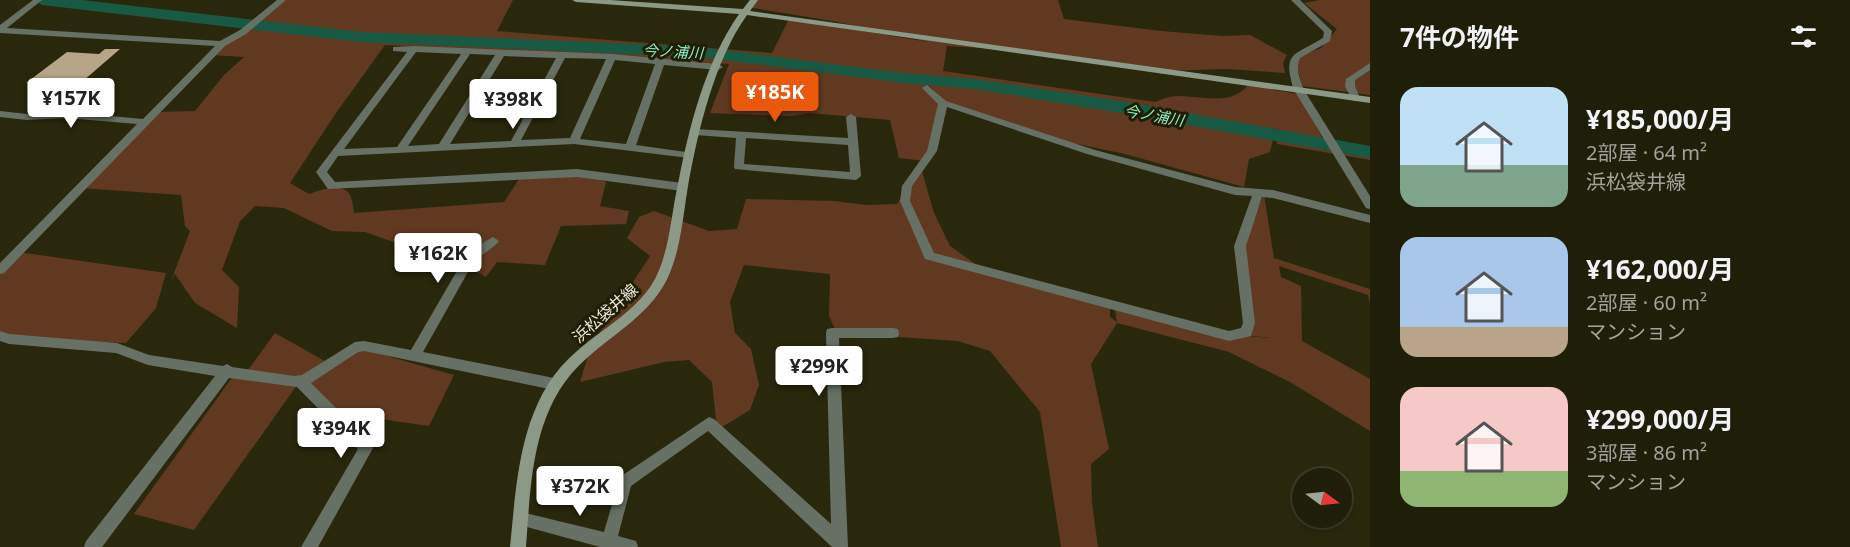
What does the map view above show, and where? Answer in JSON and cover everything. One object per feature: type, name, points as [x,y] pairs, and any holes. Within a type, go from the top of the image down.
[{"type":"street","points":[[0,270],[222,44],[243,32],[282,0]]},
{"type":"street","points":[[576,0],[743,12],[1370,100]]},
{"type":"street","name":"浜松袋井線","points":[[518,547],[536,422],[554,384],[584,353],[635,312],[661,279],[673,243],[682,187],[695,132],[721,58],[743,12],[754,0]]},
{"type":"street","points":[[1293,0],[1328,31],[1327,39],[1297,55],[1292,63],[1292,71],[1299,90],[1370,205]]},
{"type":"street","points":[[0,30],[35,2]]},
{"type":"street","points":[[0,30],[222,44]]},
{"type":"street","points":[[396,49],[661,61],[721,58]]},
{"type":"street","points":[[414,49],[321,172],[332,186],[577,173],[682,187]]},
{"type":"street","points":[[400,150],[468,51]]},
{"type":"street","points":[[442,148],[501,53]]},
{"type":"street","points":[[514,144],[562,55]]},
{"type":"street","points":[[574,141],[612,57]]},
{"type":"street","points":[[630,148],[661,61]]},
{"type":"street","points":[[1355,98],[1350,86],[1351,79],[1370,66]]},
{"type":"street","points":[[927,88],[943,103],[1091,152],[1236,191],[1272,194],[1370,219]]},
{"type":"street","points":[[943,103],[932,151],[907,186],[905,201],[930,256],[960,265],[1229,336],[1246,332],[1249,323],[1240,246],[1258,193]]},
{"type":"street","points":[[0,114],[27,117],[66,115],[145,122]]},
{"type":"street","points":[[741,135],[739,167],[856,176],[851,117]]},
{"type":"street","points":[[695,132],[853,142]]},
{"type":"street","points":[[335,153],[574,141],[689,155]]},
{"type":"street","points":[[414,356],[469,260],[476,252],[493,241]]},
{"type":"street","points":[[840,545],[832,333],[893,333]]},
{"type":"street","points":[[0,336],[9,339],[117,348],[148,360],[227,370],[294,382],[305,380],[355,347],[364,346],[554,384]]},
{"type":"street","points":[[92,547],[227,370]]},
{"type":"street","points":[[300,381],[366,448],[309,547]]},
{"type":"street","points":[[609,542],[625,482],[710,423],[840,545]]},
{"type":"street","points":[[521,519],[630,547]]},
{"type":"shaded area","points":[[282,0],[513,0],[497,31],[772,53],[789,19],[929,42],[838,22],[747,7],[754,0],[1058,0],[1064,19],[1161,31],[1222,36],[1250,35],[1287,55],[1283,63],[1285,73],[1226,69],[1164,71],[1012,50],[947,46],[943,71],[1155,102],[1175,96],[1224,98],[1240,92],[1247,86],[1273,86],[1274,90],[1299,94],[1326,145],[1370,151],[1370,160],[1277,144],[1276,127],[1270,152],[1249,159],[1244,187],[1125,154],[1049,138],[949,105],[929,86],[927,87],[943,103],[925,161],[899,158],[890,120],[809,113],[792,116],[710,113],[729,64],[385,45],[336,113],[290,183],[309,194],[332,188],[344,189],[351,197],[354,213],[504,202],[521,176],[588,174],[606,182],[600,206],[629,211],[626,224],[561,226],[545,265],[497,262],[486,277],[466,266],[469,260],[413,249],[365,232],[332,231],[284,208],[255,206],[240,221],[222,270],[239,287],[237,328],[195,303],[175,274],[171,281],[190,231],[185,226],[181,195],[80,188],[155,112],[195,111],[224,75],[244,57],[211,55]]},
{"type":"shaded area","points":[[1320,0],[1370,0],[1370,95],[1302,86],[1295,58],[1321,48],[1337,29],[1304,3]]},
{"type":"shaded area","points":[[921,168],[934,213],[950,246],[991,275],[1110,304],[1110,317],[1117,322],[1114,305],[1223,334],[1271,338],[1238,334],[1246,332],[1242,243],[1264,195],[1274,258],[1370,289],[1370,304],[1368,295],[1279,266],[1281,277],[1301,286],[1302,341],[1370,379],[1370,431],[1290,382],[1229,352],[1117,323],[1091,364],[1109,449],[1091,464],[1092,503],[1098,547],[1061,547],[1040,412],[990,351],[958,341],[837,333],[829,316],[830,274],[744,265],[730,302],[735,333],[751,349],[759,385],[750,410],[717,430],[712,382],[689,360],[664,362],[580,382],[591,346],[650,256],[627,238],[639,217],[654,211],[709,231],[737,229],[746,199],[834,201],[866,205],[897,204]]},
{"type":"shaded area","points":[[18,252],[166,273],[156,308],[126,343],[9,339],[0,335],[0,270]]},
{"type":"shaded area","points":[[275,333],[330,364],[355,347],[454,375],[429,426],[331,412],[300,381],[194,530],[134,514],[231,379],[245,374]]},
{"type":"building","points":[[105,49],[120,49],[61,100],[48,98],[63,86],[26,83],[67,52],[99,54]]},
{"type":"waterway","name":"今ノ浦川","points":[[42,0],[360,37],[700,52],[904,78],[975,84],[1121,107],[1370,152]]}]
